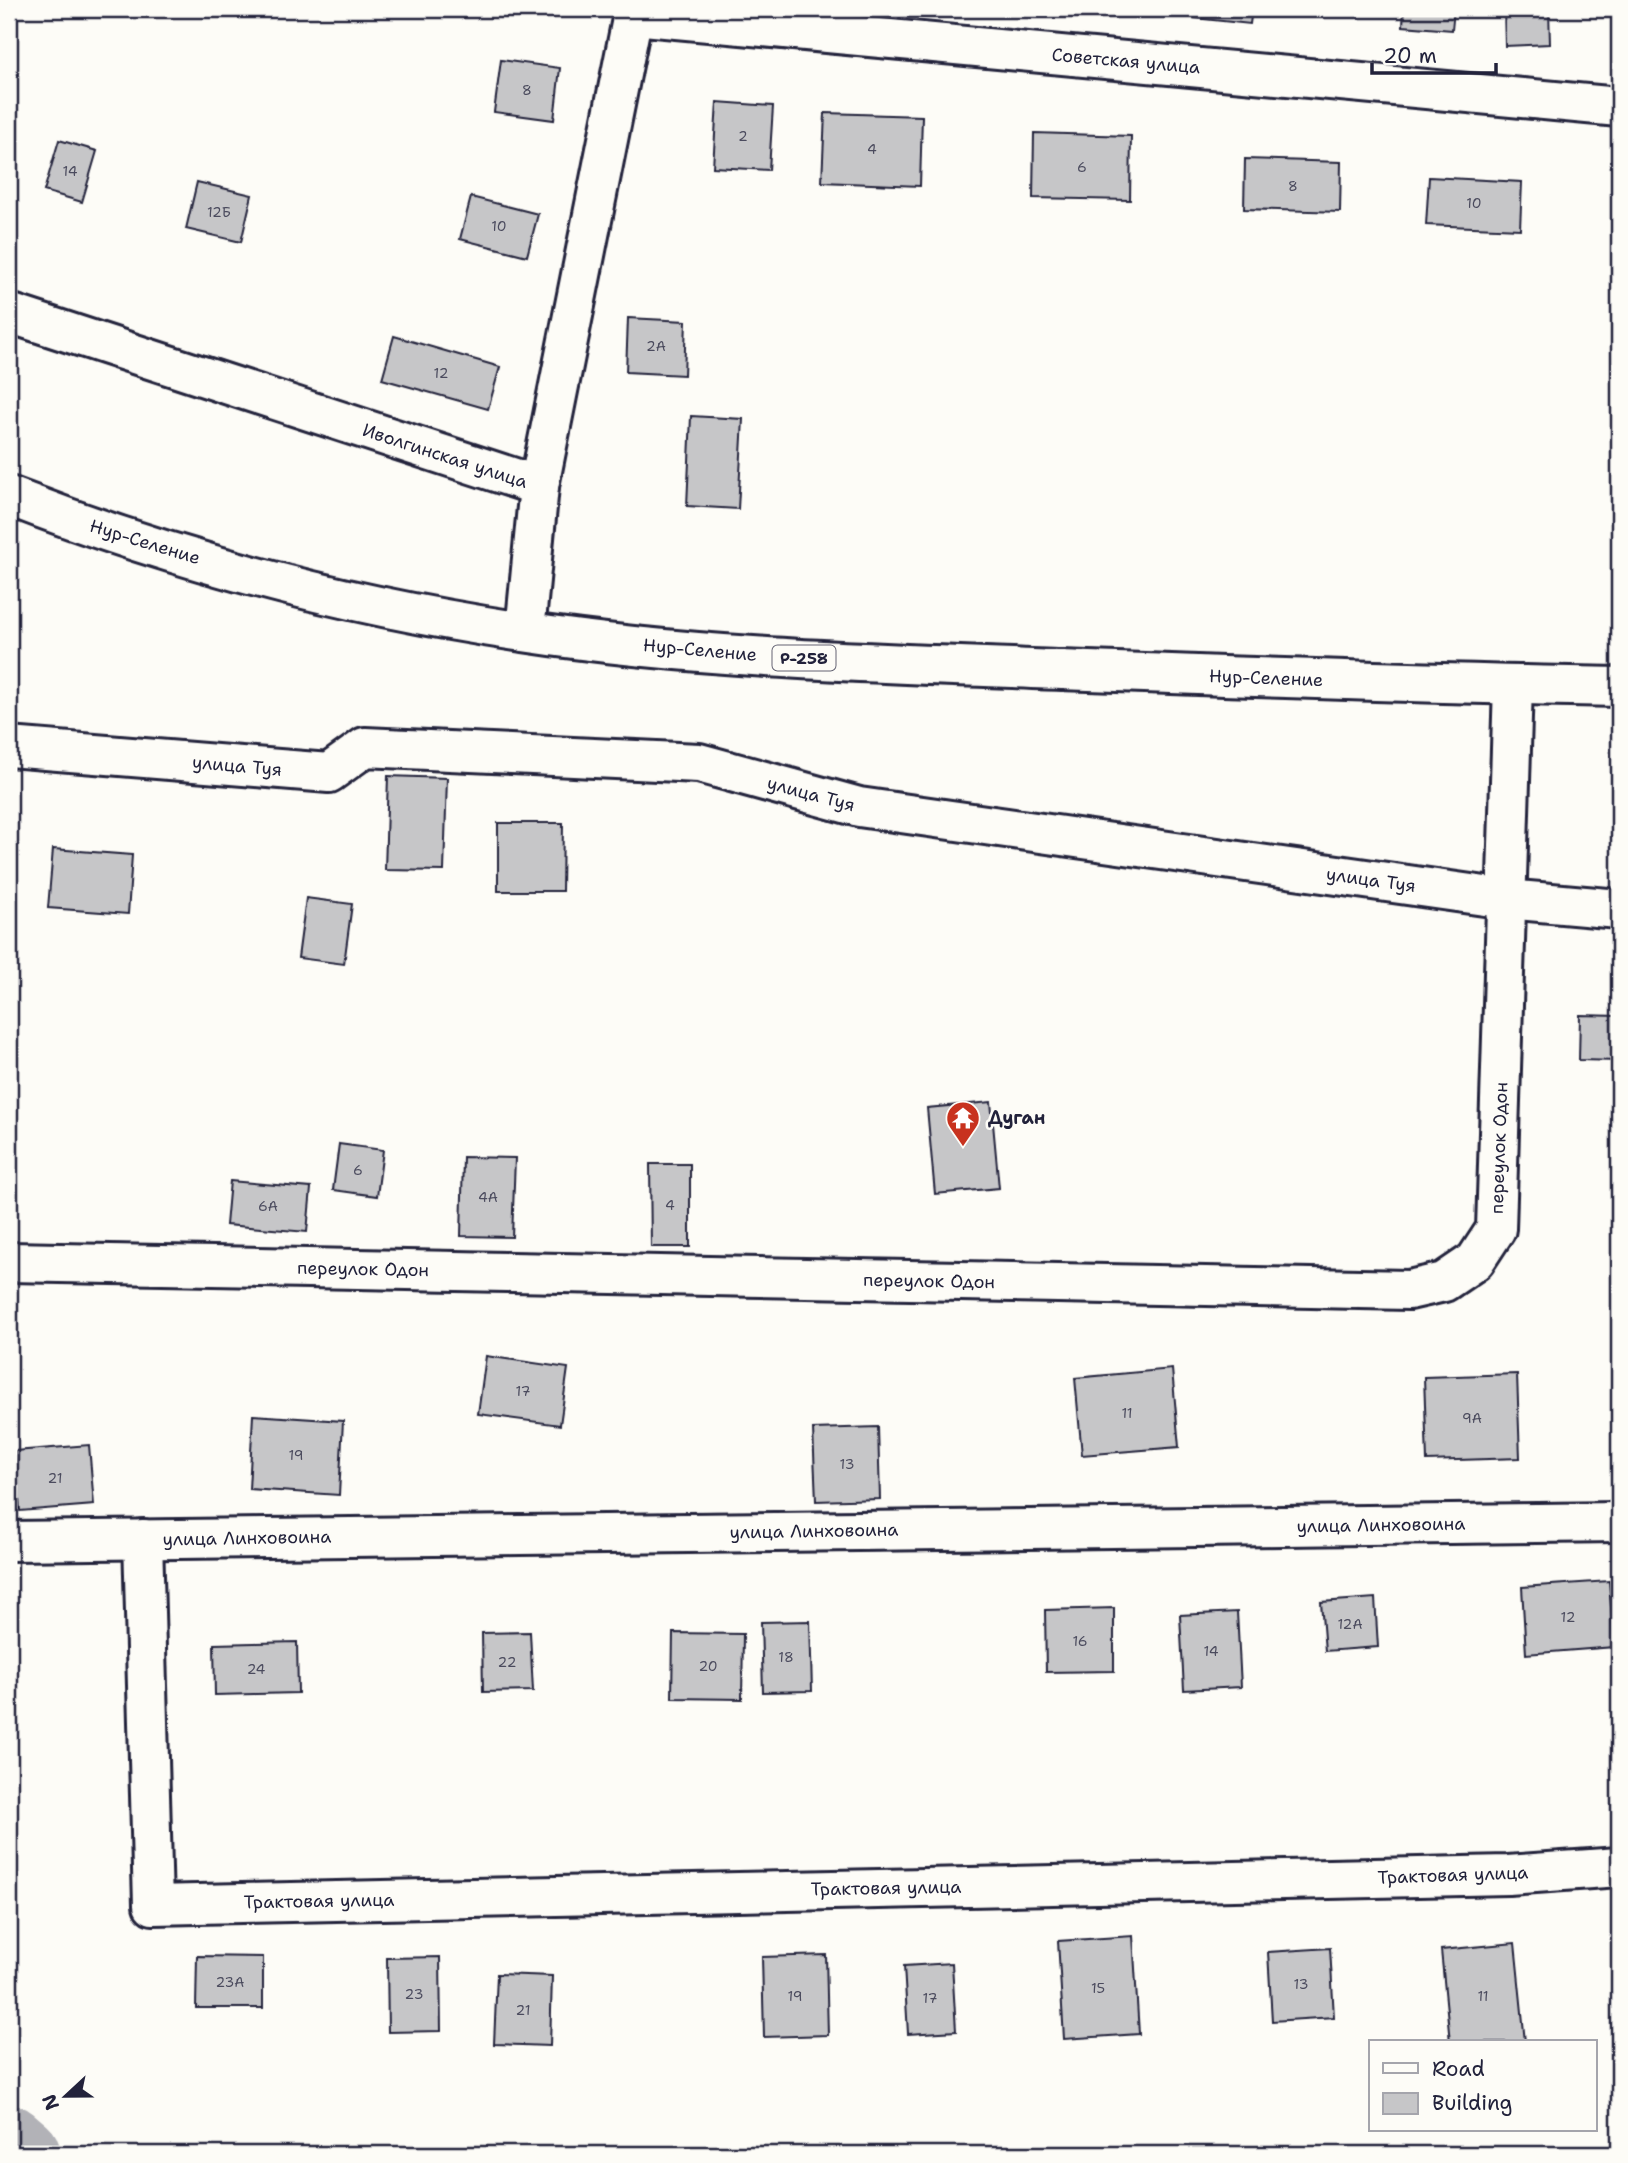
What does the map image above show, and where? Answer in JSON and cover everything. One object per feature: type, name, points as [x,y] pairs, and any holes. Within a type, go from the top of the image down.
[{"type":"main road","name":"Советская улица","points":[[634,12],[1619,107]]},
{"type":"main road","name":"Иволгинская улица","points":[[9,313],[539,486],[634,12]]},
{"type":"main road","points":[[525,632],[539,486]]},
{"type":"main road","name":"Нур-Селение","points":[[9,496],[145,544],[280,583],[402,611],[525,632],[741,654],[893,663],[1306,680],[1619,687]]},
{"type":"main road","name":"переулок Одон","points":[[9,1262],[1395,1290],[1409,1290],[1444,1282],[1475,1261],[1496,1228],[1513,685]]},
{"type":"main road","name":"улица Туя","points":[[9,747],[329,773],[366,747],[699,763],[859,807],[1506,900],[1619,909]]},
{"type":"main road","name":"улица Линховоина","points":[[9,1541],[1619,1522]]},
{"type":"main road","name":"Трактовая улица","points":[[143,1539],[153,1905],[1508,1875],[1619,1867]]},
{"type":"building","points":[[1196,9],[1252,9],[1250,24],[1195,18]]},
{"type":"building","points":[[1404,9],[1454,9],[1452,30],[1403,26]]},
{"type":"building","points":[[1504,9],[1549,9],[1550,44],[1505,46]]},
{"type":"building","points":[[501,60],[560,68],[554,120],[494,112]]},
{"type":"building","points":[[717,102],[773,106],[769,170],[713,167]]},
{"type":"building","points":[[825,113],[922,116],[920,186],[822,182]]},
{"type":"building","points":[[1034,133],[1131,136],[1130,200],[1033,198]]},
{"type":"building","points":[[59,140],[97,151],[82,202],[44,191]]},
{"type":"building","points":[[1245,159],[1341,162],[1340,212],[1244,209]]},
{"type":"building","points":[[1429,177],[1522,182],[1520,229],[1426,225]]},
{"type":"building","points":[[197,182],[252,195],[241,242],[186,229]]},
{"type":"building","points":[[1618,182],[1619,233],[1616,233]]},
{"type":"building","points":[[471,197],[538,214],[527,256],[460,239]]},
{"type":"building","points":[[628,318],[686,321],[684,375],[626,372]]},
{"type":"building","points":[[394,336],[500,367],[488,409],[382,379]]},
{"type":"building","points":[[691,416],[743,419],[738,509],[687,506]]},
{"type":"building","points":[[388,776],[447,778],[444,871],[385,870]]},
{"type":"building","points":[[498,823],[563,823],[562,891],[498,891]]},
{"type":"building","points":[[53,849],[132,855],[128,914],[48,908]]},
{"type":"building","points":[[306,898],[352,904],[344,964],[298,958]]},
{"type":"building","points":[[1580,1015],[1619,1016],[1619,1061],[1579,1060]]},
{"type":"building","name":"Дуган","points":[[991,1102],[999,1188],[935,1194],[927,1108]]},
{"type":"building","points":[[339,1144],[383,1150],[377,1196],[333,1190]]},
{"type":"building","points":[[9,1152],[17,1153],[9,1214]]},
{"type":"building","points":[[463,1157],[515,1158],[512,1237],[461,1236]]},
{"type":"building","points":[[650,1164],[690,1164],[690,1247],[651,1247]]},
{"type":"building","points":[[230,1181],[311,1188],[307,1232],[226,1225]]},
{"type":"building","points":[[486,1356],[568,1368],[560,1425],[478,1414]]},
{"type":"building","points":[[1172,1369],[1179,1447],[1082,1455],[1075,1378]]},
{"type":"building","points":[[1517,1374],[1520,1458],[1427,1461],[1424,1377]]},
{"type":"building","points":[[253,1415],[343,1421],[339,1495],[249,1489]]},
{"type":"building","points":[[878,1427],[880,1499],[816,1501],[813,1429]]},
{"type":"building","points":[[89,1445],[94,1505],[20,1511],[15,1451]]},
{"type":"building","points":[[1609,1581],[1614,1647],[1526,1654],[1522,1587]]},
{"type":"building","points":[[1375,1598],[1378,1647],[1325,1651],[1321,1602]]},
{"type":"building","points":[[1114,1608],[1114,1671],[1046,1672],[1045,1610]]},
{"type":"building","points":[[1237,1612],[1241,1687],[1184,1690],[1180,1615]]},
{"type":"building","points":[[810,1621],[812,1691],[763,1692],[761,1622]]},
{"type":"building","points":[[530,1632],[533,1691],[483,1692],[482,1633]]},
{"type":"building","points":[[673,1633],[743,1634],[742,1699],[672,1698]]},
{"type":"building","points":[[297,1642],[298,1693],[215,1695],[214,1644]]},
{"type":"building","points":[[1133,1936],[1139,2034],[1064,2039],[1058,1941]]},
{"type":"building","points":[[1515,1943],[1525,2040],[1450,2040],[1441,1950]]},
{"type":"building","points":[[1330,1948],[1334,2017],[1272,2021],[1268,1952]]},
{"type":"building","points":[[826,1955],[828,2035],[764,2037],[762,1957]]},
{"type":"building","points":[[197,1956],[263,1957],[263,2008],[196,2008]]},
{"type":"building","points":[[440,1957],[441,2031],[388,2032],[387,1958]]},
{"type":"building","points":[[952,1963],[956,2031],[908,2034],[904,1966]]},
{"type":"building","points":[[497,1974],[552,1976],[550,2046],[494,2044]]},
{"type":"waterway","points":[[9,2142],[23,2154]]},
{"type":"place","name":"Дуган","points":[[963,1148]]}]
